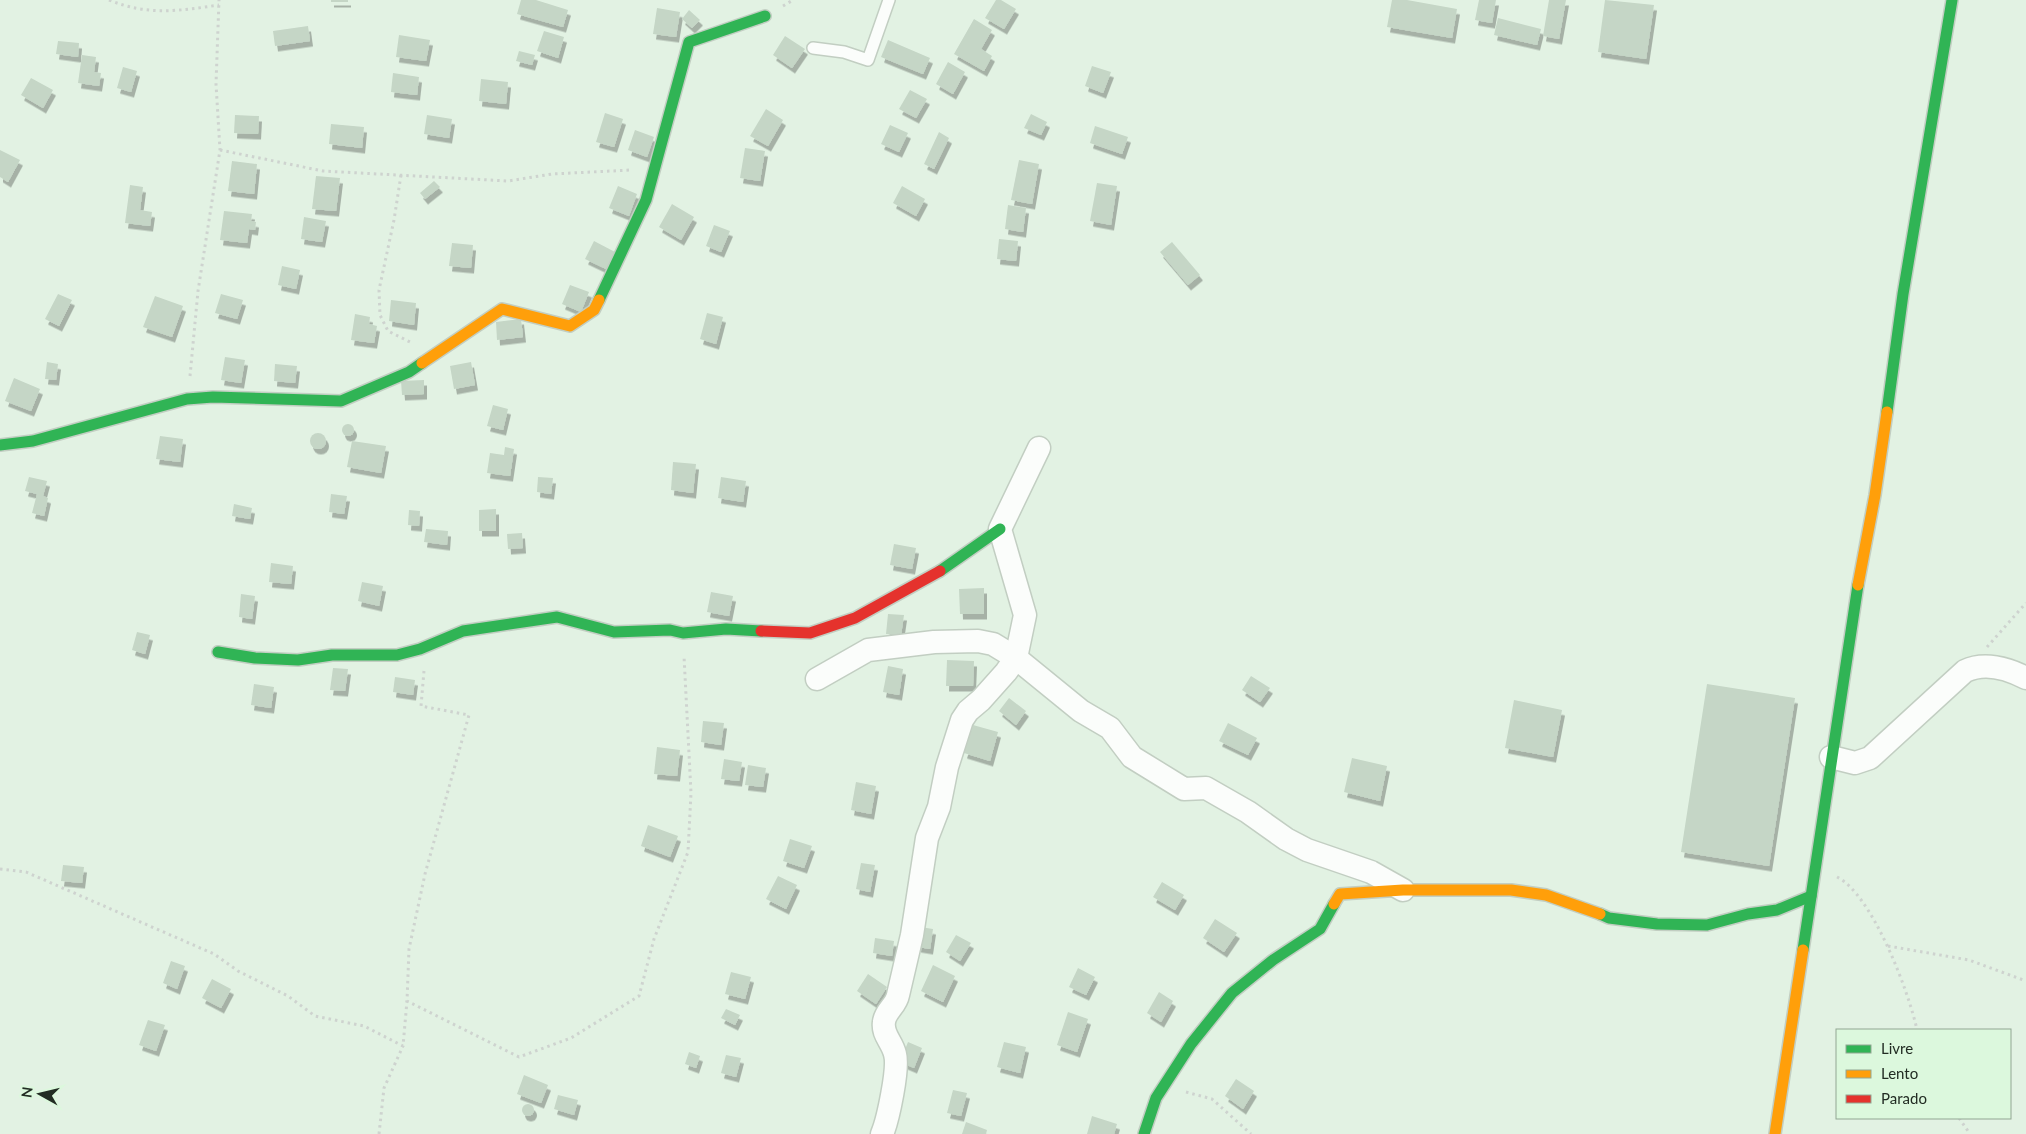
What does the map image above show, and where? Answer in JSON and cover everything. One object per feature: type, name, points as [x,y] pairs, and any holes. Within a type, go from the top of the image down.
[{"type":"street","points":[[1775,1134],[1831,757],[1875,495],[1903,294],[1952,0]]},
{"type":"street","points":[[0,445],[34,441],[187,399],[213,397],[341,401],[409,372],[502,309],[570,326],[594,310],[646,200],[689,42],[765,16]]},
{"type":"street","points":[[218,652],[256,658],[298,660],[332,655],[397,655],[463,632],[557,617],[614,632],[670,630],[683,632],[726,629],[810,632],[855,618],[929,578],[1000,529],[1039,448]]},
{"type":"street","points":[[882,1134],[886,1124],[896,1068],[895,1054],[884,1033],[884,1020],[885,1014],[896,1003],[912,936],[927,838],[939,807],[948,767],[962,720],[968,711],[981,700],[1006,672],[1016,658],[1025,615],[1000,529]]},
{"type":"street","points":[[818,679],[868,650],[934,642],[993,644],[1016,658],[1081,711],[1110,728],[1132,757],[1184,789],[1206,788],[1248,812],[1286,839],[1306,850],[1371,872],[1403,890]]},
{"type":"street","points":[[1831,757],[1855,763],[1870,758],[1965,671],[1986,666],[2014,672],[2026,678]]},
{"type":"street","points":[[1144,1134],[1156,1098],[1163,1086],[1191,1044],[1232,993],[1273,960],[1320,929],[1340,894],[1371,872]]},
{"type":"street","points":[[1340,894],[1403,890],[1511,890],[1564,900],[1609,918],[1656,924],[1707,925],[1748,914],[1777,910],[1811,896]]},
{"type":"lane","points":[[813,48],[844,52],[868,60],[889,0]]},
{"type":"path","points":[[108,0],[132,9],[164,11],[219,6]]},
{"type":"path","points":[[187,399],[198,290],[220,150],[216,84],[219,0]]},
{"type":"path","points":[[220,150],[323,171],[508,180],[552,174],[612,172],[654,167]]},
{"type":"path","points":[[401,175],[394,220],[379,290],[380,314],[388,331],[434,355]]},
{"type":"path","points":[[1965,671],[2026,603]]},
{"type":"path","points":[[407,1001],[519,1057],[570,1038],[639,996],[654,939],[688,852],[691,793],[687,748],[683,632]]},
{"type":"path","points":[[379,1134],[384,1088],[404,1046],[409,949],[425,874],[469,715],[421,706],[425,665],[430,645]]},
{"type":"path","points":[[1816,867],[1847,882],[1881,931],[1913,1010],[1917,1029]]},
{"type":"path","points":[[0,870],[26,872],[214,954],[238,971],[288,996],[315,1016],[364,1026],[404,1046]]},
{"type":"path","points":[[1887,946],[1969,960],[2026,981]]},
{"type":"path","points":[[1163,1086],[1212,1099],[1251,1134]]},
{"type":"path","points":[[1960,1119],[1970,1134]]},
{"type":"building","points":[[331,0],[348,0],[348,2],[331,2]]},
{"type":"building","points":[[521,0],[536,0],[568,10],[563,27],[517,14]]},
{"type":"building","points":[[996,0],[1001,0],[1016,9],[1004,29],[985,18]]},
{"type":"building","points":[[1392,0],[1407,0],[1457,9],[1452,38],[1387,27]]},
{"type":"building","points":[[1479,0],[1496,0],[1492,23],[1475,20]]},
{"type":"building","points":[[1549,0],[1566,0],[1559,39],[1543,36]]},
{"type":"building","points":[[1605,0],[1654,5],[1646,59],[1598,52]]},
{"type":"building","points":[[657,8],[680,12],[676,37],[653,34]]},
{"type":"building","points":[[689,10],[700,20],[692,28],[682,19]]},
{"type":"building","points":[[1498,18],[1541,29],[1537,45],[1494,35]]},
{"type":"building","points":[[974,19],[992,30],[981,49],[992,56],[984,71],[954,54]]},
{"type":"building","points":[[308,26],[310,41],[275,46],[273,31]]},
{"type":"building","points":[[544,31],[564,37],[558,58],[537,51]]},
{"type":"building","points":[[399,35],[430,40],[426,61],[396,57]]},
{"type":"building","points":[[785,36],[805,49],[792,68],[773,55]]},
{"type":"building","points":[[888,40],[930,58],[923,74],[881,57]]},
{"type":"building","points":[[58,41],[79,43],[78,57],[56,54]]},
{"type":"building","points":[[519,51],[535,55],[532,65],[516,61]]},
{"type":"building","points":[[82,55],[96,57],[94,72],[101,73],[99,86],[78,83]]},
{"type":"building","points":[[948,62],[965,72],[953,94],[936,84]]},
{"type":"building","points":[[1092,66],[1111,72],[1103,93],[1085,86]]},
{"type":"building","points":[[123,67],[137,71],[131,92],[117,88]]},
{"type":"building","points":[[393,73],[419,77],[417,95],[391,92]]},
{"type":"building","points":[[31,78],[53,90],[43,108],[21,95]]},
{"type":"building","points":[[481,79],[508,82],[506,104],[479,101]]},
{"type":"building","points":[[910,90],[927,99],[916,118],[899,109]]},
{"type":"building","points":[[766,109],[783,120],[768,146],[750,136]]},
{"type":"building","points":[[605,113],[623,119],[614,147],[596,142]]},
{"type":"building","points":[[1031,114],[1047,122],[1041,135],[1024,128]]},
{"type":"building","points":[[235,115],[259,116],[258,134],[234,133]]},
{"type":"building","points":[[427,115],[452,119],[449,138],[424,134]]},
{"type":"building","points":[[331,124],[364,127],[362,148],[329,144]]},
{"type":"building","points":[[890,125],[908,133],[899,152],[881,144]]},
{"type":"building","points":[[1095,126],[1128,137],[1122,154],[1090,143]]},
{"type":"building","points":[[635,130],[654,137],[647,157],[628,150]]},
{"type":"building","points":[[939,132],[949,138],[934,169],[924,164]]},
{"type":"building","points":[[745,148],[765,151],[760,181],[740,178]]},
{"type":"building","points":[[0,150],[20,160],[8,182],[0,177]]},
{"type":"building","points":[[1019,160],[1039,164],[1032,204],[1011,200]]},
{"type":"building","points":[[232,161],[257,164],[254,194],[228,191]]},
{"type":"building","points":[[316,176],[340,178],[336,211],[312,209]]},
{"type":"building","points":[[434,181],[440,187],[425,199],[420,193]]},
{"type":"building","points":[[1097,183],[1117,186],[1111,225],[1090,221]]},
{"type":"building","points":[[130,185],[143,187],[140,210],[152,212],[150,226],[125,223]]},
{"type":"building","points":[[618,186],[637,194],[629,216],[609,208]]},
{"type":"building","points":[[902,186],[925,199],[916,216],[893,203]]},
{"type":"building","points":[[672,204],[694,217],[681,240],[659,227]]},
{"type":"building","points":[[1008,205],[1026,208],[1023,232],[1005,229]]},
{"type":"building","points":[[224,211],[252,214],[251,221],[256,222],[255,230],[249,229],[247,243],[220,240]]},
{"type":"building","points":[[304,217],[326,221],[322,242],[301,239]]},
{"type":"building","points":[[714,225],[730,231],[721,252],[706,246]]},
{"type":"building","points":[[999,239],[1018,241],[1016,261],[997,259]]},
{"type":"building","points":[[594,241],[615,252],[606,269],[585,259]]},
{"type":"building","points":[[1172,242],[1200,275],[1188,285],[1160,252]]},
{"type":"building","points":[[452,243],[473,245],[471,268],[449,266]]},
{"type":"building","points":[[282,266],[300,270],[296,289],[278,285]]},
{"type":"building","points":[[570,285],[589,292],[581,312],[562,304]]},
{"type":"building","points":[[58,294],[72,300],[59,326],[45,319]]},
{"type":"building","points":[[221,294],[243,300],[237,319],[215,313]]},
{"type":"building","points":[[155,296],[183,306],[172,337],[143,327]]},
{"type":"building","points":[[391,300],[416,303],[414,325],[389,321]]},
{"type":"building","points":[[707,313],[723,317],[716,344],[700,339]]},
{"type":"building","points":[[355,314],[370,317],[369,324],[377,326],[374,343],[351,340]]},
{"type":"building","points":[[521,319],[523,337],[497,340],[496,322]]},
{"type":"building","points":[[225,357],[245,360],[241,383],[221,380]]},
{"type":"building","points":[[47,362],[58,364],[56,380],[45,379]]},
{"type":"building","points":[[471,362],[475,385],[454,389],[450,366]]},
{"type":"building","points":[[275,364],[297,366],[295,383],[274,381]]},
{"type":"building","points":[[14,378],[40,389],[31,411],[5,401]]},
{"type":"building","points":[[424,380],[424,394],[402,395],[401,381]]},
{"type":"building","points":[[493,405],[508,409],[503,430],[487,426]]},
{"type":"building","points":[[346,424],[350,424],[354,430],[350,436],[346,436],[342,432],[342,428]]},
{"type":"building","points":[[318,433],[324,435],[326,441],[324,447],[318,449],[312,447],[310,441],[312,435]]},
{"type":"building","points":[[160,436],[183,439],[180,462],[156,459]]},
{"type":"building","points":[[352,441],[386,446],[381,473],[347,467]]},
{"type":"building","points":[[505,447],[514,449],[510,476],[487,473],[490,453],[504,455]]},
{"type":"building","points":[[673,462],[696,464],[693,493],[671,490]]},
{"type":"building","points":[[29,477],[47,481],[43,496],[48,498],[44,516],[32,513],[37,494],[25,491]]},
{"type":"building","points":[[538,477],[553,478],[551,494],[537,492]]},
{"type":"building","points":[[721,477],[746,481],[743,502],[718,498]]},
{"type":"building","points":[[331,494],[347,496],[344,514],[329,512]]},
{"type":"building","points":[[234,504],[252,508],[250,519],[232,516]]},
{"type":"building","points":[[496,509],[496,531],[479,531],[479,510]]},
{"type":"building","points":[[409,510],[420,511],[419,526],[408,525]]},
{"type":"building","points":[[426,529],[448,531],[447,545],[424,542]]},
{"type":"building","points":[[522,533],[523,548],[508,549],[507,534]]},
{"type":"building","points":[[894,544],[916,548],[912,569],[890,565]]},
{"type":"building","points":[[271,563],[293,566],[291,584],[269,582]]},
{"type":"building","points":[[362,582],[383,586],[379,606],[358,601]]},
{"type":"building","points":[[984,588],[984,614],[960,614],[959,589]]},
{"type":"building","points":[[711,592],[733,596],[729,616],[707,612]]},
{"type":"building","points":[[241,594],[255,596],[252,619],[239,617]]},
{"type":"building","points":[[888,614],[904,615],[901,635],[886,634]]},
{"type":"building","points":[[137,632],[150,635],[145,654],[132,650]]},
{"type":"building","points":[[947,660],[974,661],[973,686],[946,686]]},
{"type":"building","points":[[888,666],[903,669],[899,695],[883,692]]},
{"type":"building","points":[[333,668],[348,669],[345,691],[330,690]]},
{"type":"building","points":[[1251,676],[1270,688],[1260,702],[1242,690]]},
{"type":"building","points":[[395,677],[415,680],[413,695],[393,692]]},
{"type":"building","points":[[254,684],[274,687],[271,708],[251,705]]},
{"type":"building","points":[[1707,684],[1795,698],[1769,866],[1681,852]]},
{"type":"building","points":[[1009,698],[1026,711],[1016,725],[999,711]]},
{"type":"building","points":[[1514,700],[1562,710],[1553,757],[1505,748]]},
{"type":"building","points":[[703,721],[724,723],[721,745],[701,742]]},
{"type":"building","points":[[1228,723],[1257,738],[1248,755],[1219,741]]},
{"type":"building","points":[[973,725],[998,732],[990,761],[964,753]]},
{"type":"building","points":[[657,747],[680,750],[677,776],[654,774]]},
{"type":"building","points":[[1352,758],[1387,766],[1380,801],[1344,792]]},
{"type":"building","points":[[724,759],[742,762],[739,781],[721,779]]},
{"type":"building","points":[[748,765],[766,768],[763,787],[745,785]]},
{"type":"building","points":[[856,782],[876,786],[871,814],[851,810]]},
{"type":"building","points":[[648,825],[678,836],[670,857],[641,846]]},
{"type":"building","points":[[790,839],[812,846],[804,868],[783,861]]},
{"type":"building","points":[[861,863],[875,865],[870,892],[856,889]]},
{"type":"building","points":[[63,865],[84,867],[82,883],[61,881]]},
{"type":"building","points":[[778,876],[797,885],[786,909],[766,899]]},
{"type":"building","points":[[1162,882],[1184,895],[1175,910],[1153,897]]},
{"type":"building","points":[[1215,919],[1237,933],[1224,952],[1203,938]]},
{"type":"building","points":[[920,927],[933,929],[930,949],[918,947]]},
{"type":"building","points":[[956,935],[971,943],[960,961],[946,952]]},
{"type":"building","points":[[875,938],[894,941],[892,956],[873,953]]},
{"type":"building","points":[[171,961],[185,966],[177,989],[163,983]]},
{"type":"building","points":[[933,965],[955,976],[943,1002],[921,991]]},
{"type":"building","points":[[1078,968],[1095,977],[1086,995],[1069,987]]},
{"type":"building","points":[[731,972],[751,977],[745,999],[725,994]]},
{"type":"building","points":[[868,974],[887,987],[876,1004],[857,991]]},
{"type":"building","points":[[212,979],[231,989],[221,1008],[202,998]]},
{"type":"building","points":[[1159,992],[1173,1001],[1161,1022],[1147,1013]]},
{"type":"building","points":[[726,1009],[740,1015],[735,1025],[721,1018]]},
{"type":"building","points":[[1068,1012],[1088,1019],[1077,1052],[1057,1045]]},
{"type":"building","points":[[148,1020],[165,1025],[156,1051],[139,1045]]},
{"type":"building","points":[[908,1042],[922,1048],[914,1068],[900,1062]]},
{"type":"building","points":[[1004,1042],[1026,1047],[1020,1073],[997,1067]]},
{"type":"building","points":[[689,1052],[700,1056],[696,1068],[685,1064]]},
{"type":"building","points":[[726,1055],[741,1058],[736,1077],[721,1073]]},
{"type":"building","points":[[524,1075],[548,1085],[541,1103],[517,1094]]},
{"type":"building","points":[[1236,1079],[1254,1091],[1243,1109],[1225,1096]]},
{"type":"building","points":[[953,1090],[967,1093],[961,1116],[947,1113]]},
{"type":"building","points":[[558,1095],[578,1100],[574,1115],[554,1109]]},
{"type":"building","points":[[526,1104],[530,1104],[534,1110],[530,1116],[526,1116],[522,1112],[522,1108]]},
{"type":"building","points":[[1092,1116],[1117,1124],[1114,1134],[1087,1134]]},
{"type":"building","points":[[966,1122],[987,1130],[986,1134],[962,1134]]},
{"type":"traffic: fast","points":[[1887,412],[1903,294],[1952,0]]},
{"type":"traffic: fast","points":[[599,300],[646,200],[689,42],[765,16]]},
{"type":"traffic: fast","points":[[0,445],[33,441],[187,399],[213,397],[341,401],[409,372],[422,363]]},
{"type":"traffic: fast","points":[[940,571],[1000,529]]},
{"type":"traffic: fast","points":[[1803,950],[1858,585]]},
{"type":"traffic: fast","points":[[218,652],[255,658],[298,660],[332,655],[397,655],[420,649],[463,631],[557,617],[614,632],[670,630],[683,633],[726,629],[761,631]]},
{"type":"traffic: fast","points":[[1600,914],[1609,918],[1657,924],[1707,925],[1748,914],[1777,910],[1811,896]]},
{"type":"traffic: fast","points":[[1144,1134],[1156,1098],[1191,1044],[1232,993],[1273,960],[1320,929],[1334,904]]},
{"type":"traffic: slow","points":[[422,363],[502,309],[570,326],[594,310],[599,300]]},
{"type":"traffic: slow","points":[[1858,585],[1875,495],[1887,412]]},
{"type":"traffic: slow","points":[[1334,904],[1340,894],[1403,890],[1511,890],[1546,895],[1600,914]]},
{"type":"traffic: slow","points":[[1775,1134],[1803,950]]},
{"type":"traffic: jam","points":[[761,631],[810,633],[855,618],[940,571]]}]
